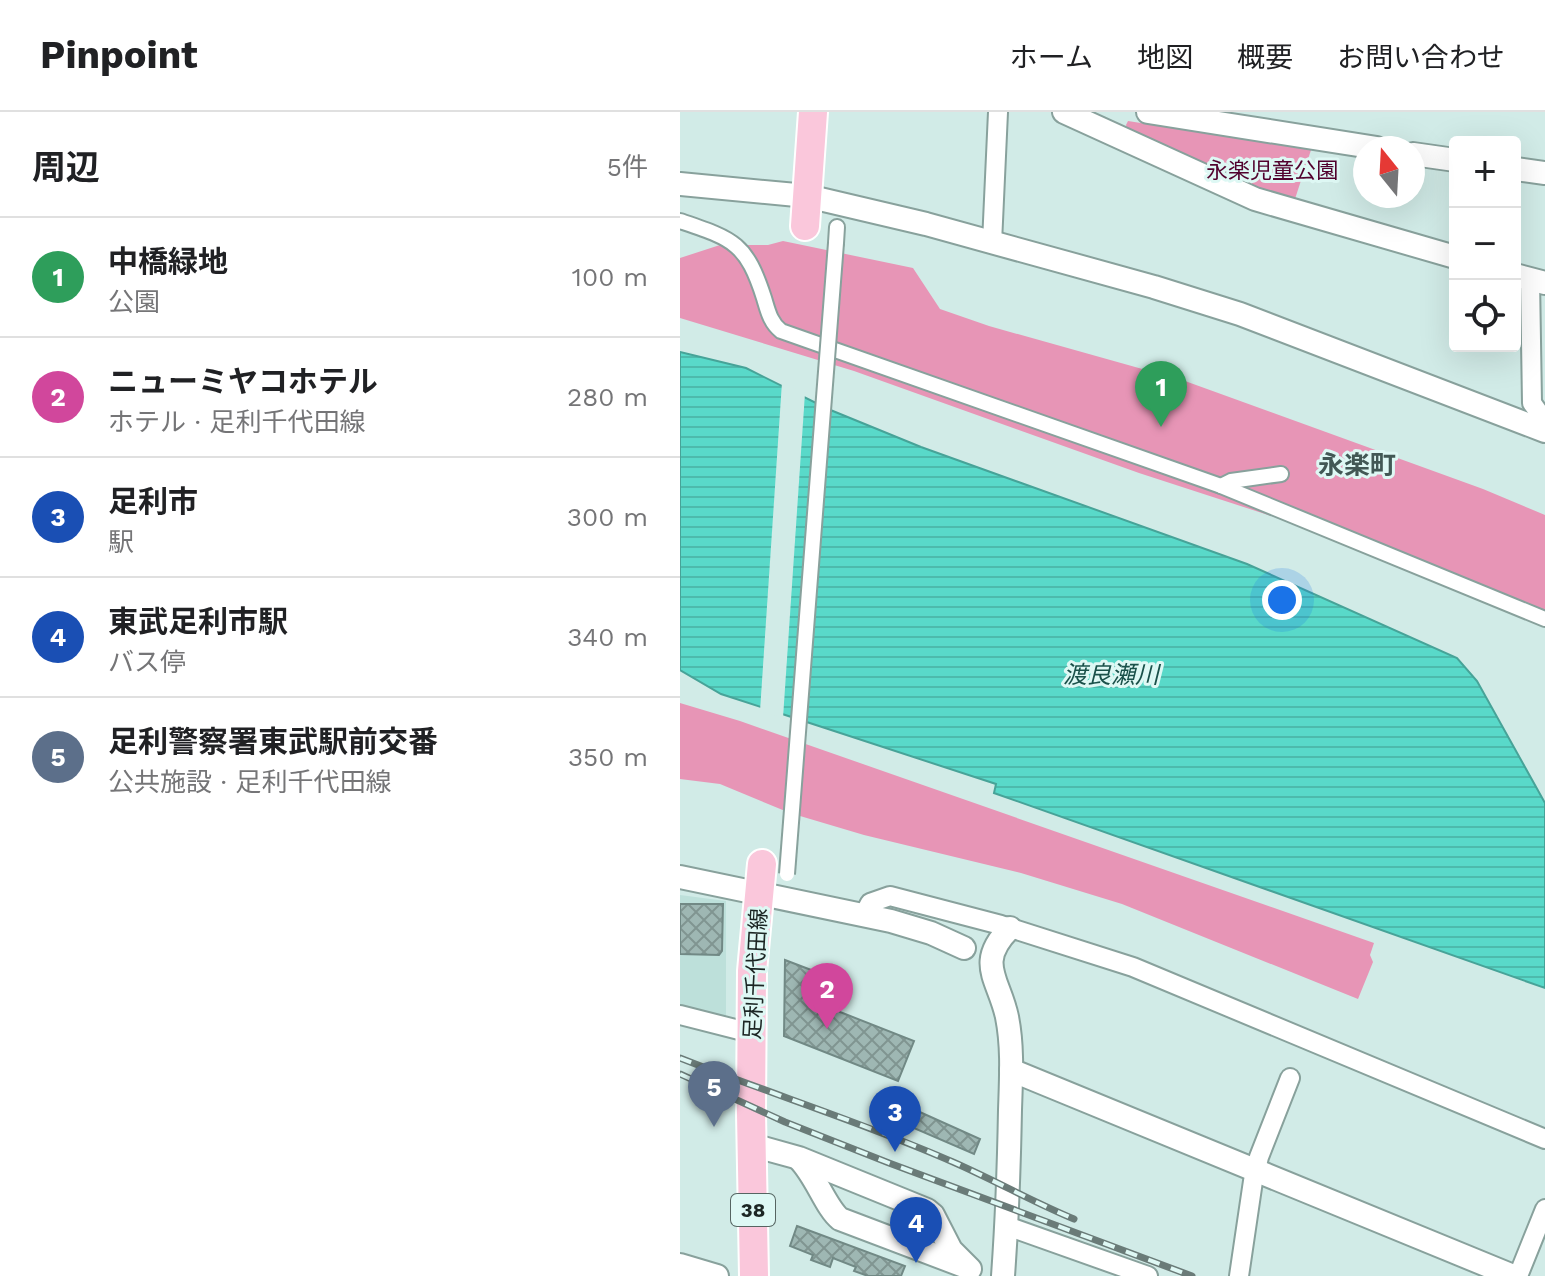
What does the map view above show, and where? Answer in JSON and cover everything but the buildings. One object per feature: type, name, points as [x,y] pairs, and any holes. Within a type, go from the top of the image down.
[{"type":"main road","points":[[805,226],[813,112]]},
{"type":"main road","name":"足利千代田線","points":[[754,1276],[752,948],[772,894],[774,869]]},
{"type":"street","points":[[992,243],[998,112]]},
{"type":"street","points":[[1064,112],[1110,122],[1255,199],[1449,255]]},
{"type":"street","points":[[1148,112],[1353,144]]},
{"type":"street","points":[[1425,156],[1449,159]]},
{"type":"street","points":[[1521,170],[1545,173]]},
{"type":"street","points":[[680,184],[807,196],[926,224],[1154,287],[1240,314],[1545,431]]},
{"type":"street","points":[[680,221],[720,235],[739,247],[757,275],[770,319],[781,331],[1221,486],[1545,619]]},
{"type":"street","points":[[774,869],[837,227]]},
{"type":"street","points":[[1530,279],[1532,403],[1545,421]]},
{"type":"street","points":[[1221,486],[1231,481],[1281,474]]},
{"type":"street","points":[[680,877],[912,926],[964,948]]},
{"type":"street","points":[[863,916],[870,903],[890,896],[1010,928],[1133,967],[1545,1139]]},
{"type":"street","points":[[799,1158],[815,1178],[831,1210],[840,1219],[970,1269],[1001,1276],[1007,1226],[1011,1070],[1007,1016],[991,971],[994,949],[999,938],[1010,928]]},
{"type":"street","points":[[680,1015],[751,1033]]},
{"type":"street","points":[[1011,1070],[1515,1276],[1545,1209]]},
{"type":"street","points":[[1239,1276],[1256,1169],[1290,1078]]},
{"type":"street","points":[[752,1145],[799,1158],[927,1210],[933,1215],[951,1250],[970,1269]]},
{"type":"street","points":[[1007,1226],[1148,1276]]},
{"type":"street","points":[[680,1265],[717,1276]]},
{"type":"shaded area","points":[[680,895],[726,901],[726,1021],[680,1008]]},
{"type":"green space","name":"永楽児童公園","points":[[1128,121],[1311,150],[1293,205],[1128,132]]},
{"type":"green space","points":[[783,241],[913,268],[940,309],[989,326],[1185,381],[1483,489],[1545,515],[1545,625],[1299,525],[1139,473],[854,371],[680,318],[680,258],[720,245],[768,245]]},
{"type":"green space","points":[[680,703],[740,721],[1374,943],[1370,955],[1373,962],[1358,999],[1122,904],[1021,873],[864,835],[790,813],[720,784],[680,779]]},
{"type":"water","name":"渡良瀬川","points":[[680,352],[746,368],[828,409],[921,447],[1247,564],[1457,658],[1477,681],[1545,803],[1545,988],[994,793],[996,784],[721,694],[680,670]]},
{"type":"pier","points":[[782,382],[805,393],[783,718],[760,711]]},
{"type":"railway","points":[[680,1058],[919,1148],[1074,1219]]},
{"type":"railway","points":[[680,1074],[785,1122],[1192,1276]]},
{"type":"place","name":"中橋緑地","points":[[1161,427]]},
{"type":"place","name":"ニューミヤコホテル","points":[[827,1029]]},
{"type":"place","name":"足利警察署東武駅前交番","points":[[714,1127]]},
{"type":"place","name":"足利市","points":[[895,1152]]},
{"type":"place","name":"東武足利市駅","points":[[916,1263]]},
{"type":"district","name":"永楽町","points":[[1357,465]]}]
